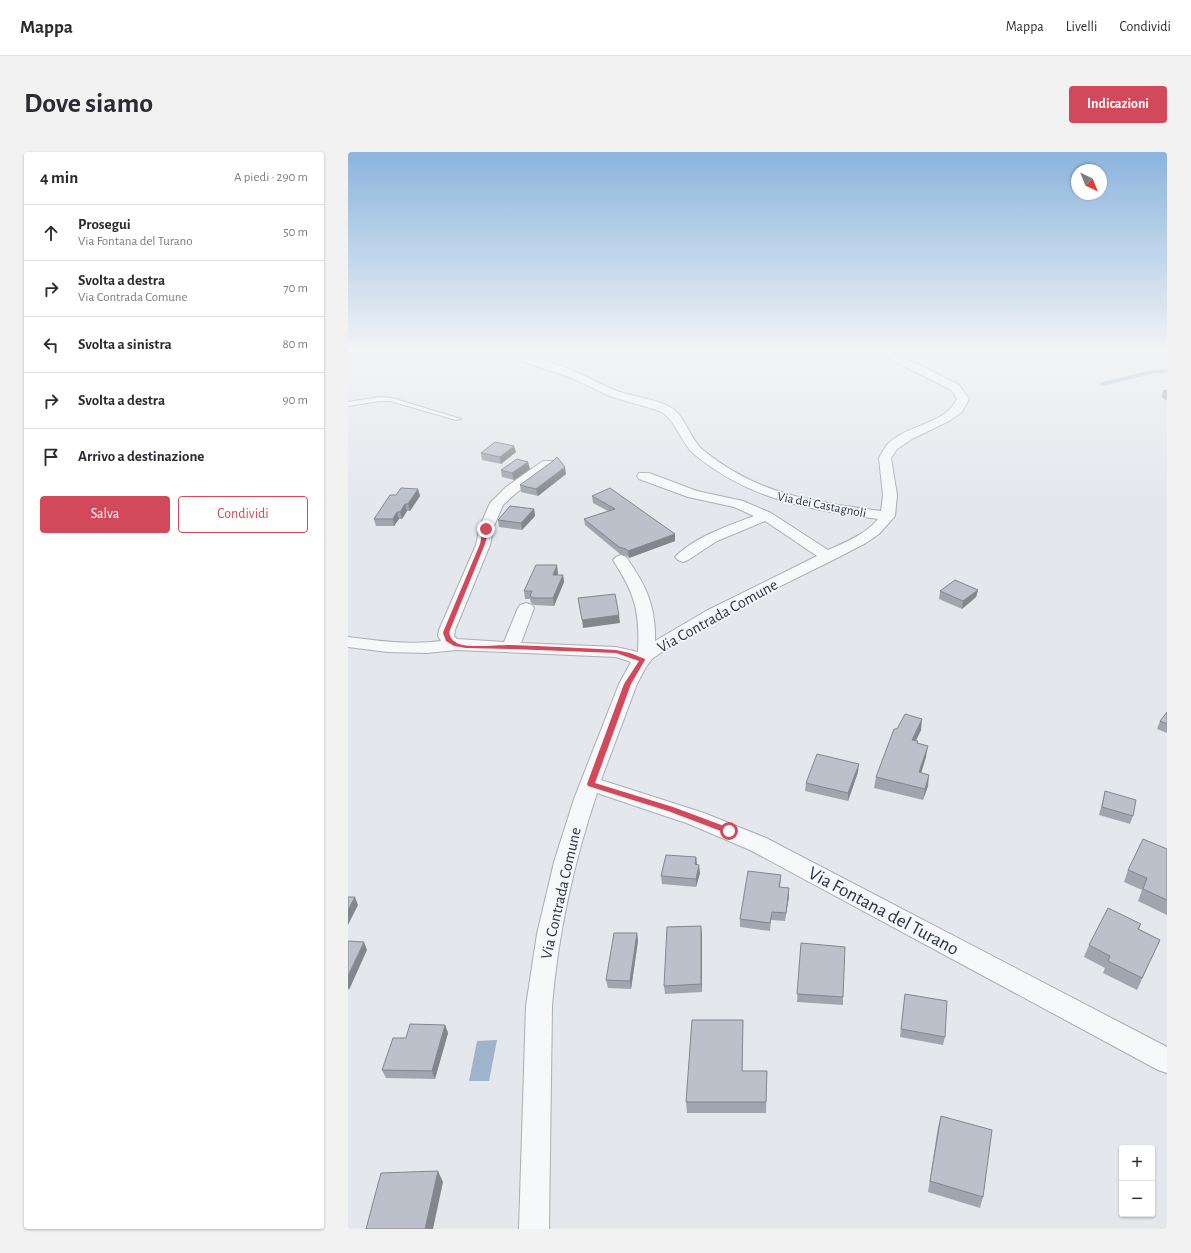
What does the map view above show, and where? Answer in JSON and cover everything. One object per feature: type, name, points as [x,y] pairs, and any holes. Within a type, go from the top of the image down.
[{"type":"street","name":"Via dei Castagnoli","points":[[639,401],[670,412],[694,449],[740,479],[761,490],[800,502],[888,516]]},
{"type":"street","points":[[888,516],[891,501],[885,458],[887,453],[891,448],[903,440],[955,413],[961,406],[962,401]]},
{"type":"street","points":[[456,645],[448,640],[446,633],[483,544],[487,526],[497,503],[511,490],[548,464]]},
{"type":"street","points":[[644,476],[693,494],[738,504],[766,516],[828,557]]},
{"type":"street","points":[[683,557],[706,540],[766,516]]},
{"type":"street","name":"Via Contrada Comune","points":[[534,1229],[539,1013],[542,980],[556,900],[575,829],[628,684],[644,658],[663,642],[694,624],[867,536],[882,524],[888,516]]},
{"type":"street","points":[[348,642],[381,647],[407,648],[427,648],[456,645],[466,647],[511,647],[616,652],[644,658],[648,627],[646,608],[638,588],[621,560]]},
{"type":"street","points":[[511,647],[526,608]]},
{"type":"street","name":"Via Fontana del Turano","points":[[591,784],[684,814],[758,844],[1167,1061]]},
{"type":"lane","points":[[348,404],[365,401]]},
{"type":"lane","points":[[401,401],[458,419]]},
{"type":"water","points":[[497,1040],[489,1081],[469,1081],[477,1041]]},
{"type":"building","points":[[495,442],[514,446],[500,457],[481,453]]},
{"type":"building","points":[[557,457],[565,467],[536,489],[520,485],[553,461]]},
{"type":"building","points":[[517,459],[528,462],[512,473],[501,470]]},
{"type":"building","points":[[401,488],[418,489],[408,504],[405,504],[400,512],[397,512],[393,519],[374,519],[390,495],[396,495]]},
{"type":"building","points":[[610,488],[675,534],[628,551],[619,547],[584,519],[615,509],[592,496]]},
{"type":"building","points":[[510,506],[534,509],[521,523],[498,520]]},
{"type":"building","points":[[536,565],[557,565],[553,575],[563,575],[553,598],[533,598],[530,596],[532,591],[524,591]]},
{"type":"building","points":[[955,580],[978,590],[963,601],[940,591]]},
{"type":"building","points":[[615,594],[619,615],[582,620],[578,598]]},
{"type":"building","points":[[1167,712],[1167,724],[1160,721]]},
{"type":"building","points":[[905,714],[922,719],[912,740],[928,746],[919,772],[929,775],[925,789],[876,777],[894,729],[897,729]]},
{"type":"building","points":[[817,754],[859,764],[848,793],[806,783]]},
{"type":"building","points":[[1105,791],[1136,800],[1133,816],[1102,807]]},
{"type":"building","points":[[1143,839],[1167,849],[1167,900],[1143,889],[1147,878],[1128,870]]},
{"type":"building","points":[[666,855],[696,857],[695,864],[699,865],[696,879],[661,876]]},
{"type":"building","points":[[748,871],[781,875],[779,887],[789,888],[786,913],[772,912],[770,923],[740,919]]},
{"type":"building","points":[[348,897],[355,897],[348,910]]},
{"type":"building","points":[[1108,908],[1141,924],[1138,929],[1160,940],[1142,978],[1108,961],[1110,956],[1089,945]]},
{"type":"building","points":[[701,926],[701,984],[664,986],[667,927]]},
{"type":"building","points":[[614,933],[637,933],[630,981],[606,980]]},
{"type":"building","points":[[348,941],[364,942],[348,976]]},
{"type":"building","points":[[801,943],[845,947],[843,997],[797,994]]},
{"type":"building","points":[[905,994],[947,1001],[945,1037],[901,1029]]},
{"type":"building","points":[[692,1020],[743,1020],[742,1071],[767,1071],[766,1102],[686,1102]]},
{"type":"building","points":[[410,1024],[445,1025],[432,1071],[382,1070],[393,1038],[406,1038]]},
{"type":"building","points":[[941,1116],[992,1130],[983,1197],[930,1181]]},
{"type":"building","points":[[438,1171],[425,1229],[366,1229],[381,1173]]},
{"type":"route","points":[[486,529],[483,544],[447,630],[446,636],[448,640],[456,645],[466,647],[511,647],[616,652],[628,654],[642,660],[628,684],[591,784],[700,819],[729,831]]}]
